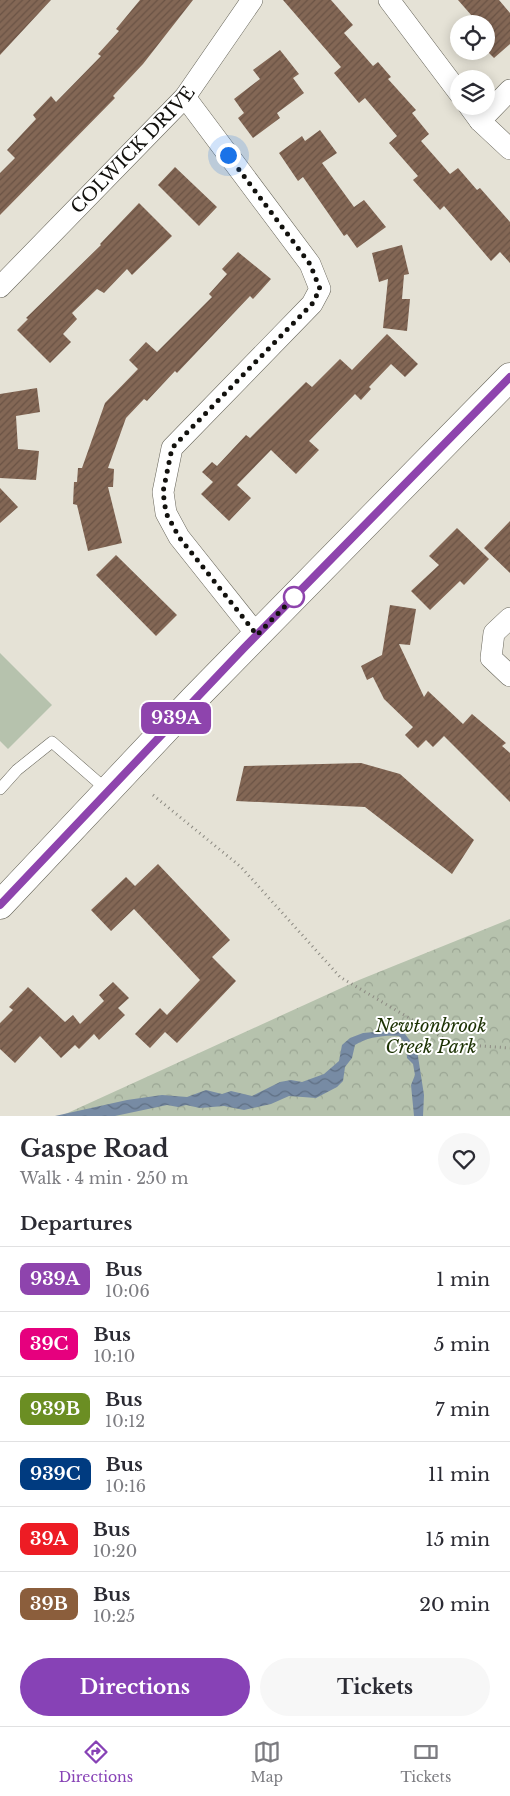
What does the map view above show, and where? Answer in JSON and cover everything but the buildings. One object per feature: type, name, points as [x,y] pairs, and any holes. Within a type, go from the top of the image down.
[{"type":"main road","points":[[0,905],[106,790],[510,377]]},
{"type":"street","name":"COLWICK DRIVE","points":[[0,287],[185,98],[252,0]]},
{"type":"street","points":[[389,0],[450,81]]},
{"type":"street","points":[[495,100],[510,90]]},
{"type":"street","points":[[185,98],[310,264],[320,289],[312,304],[172,448],[163,492],[166,513],[179,537],[257,635]]},
{"type":"street","points":[[475,115],[510,149]]},
{"type":"street","points":[[510,618],[494,633],[491,658],[510,676]]},
{"type":"lane","points":[[0,789],[18,770],[52,742],[106,790]]},
{"type":"path","points":[[153,795],[241,867],[340,977],[453,1044],[510,1048]]},
{"type":"green space","points":[[0,653],[52,705],[8,749],[0,741]]},
{"type":"green space","name":"Newtonbrook Creek Park","points":[[510,919],[510,1116],[61,1116],[359,980]]},
{"type":"water","points":[[397,1031],[405,1034],[417,1050],[424,1095],[423,1116],[414,1116],[411,1085],[415,1075],[413,1064],[407,1058],[406,1044],[399,1036],[382,1036],[371,1038],[355,1045],[352,1058],[345,1067],[343,1081],[337,1087],[316,1098],[289,1096],[271,1104],[244,1110],[224,1106],[200,1108],[186,1105],[178,1107],[167,1105],[115,1116],[55,1116],[127,1100],[162,1095],[187,1097],[206,1090],[222,1094],[231,1091],[252,1096],[280,1082],[291,1080],[302,1082],[324,1074],[339,1061],[342,1045],[350,1038],[363,1033]]},
{"type":"bus line","name":"939A","points":[[0,905],[106,790],[510,377]]},
{"type":"route","points":[[228,155],[310,264],[320,289],[312,304],[172,448],[163,492],[166,513],[179,537],[257,635],[297,594],[294,597]]}]
